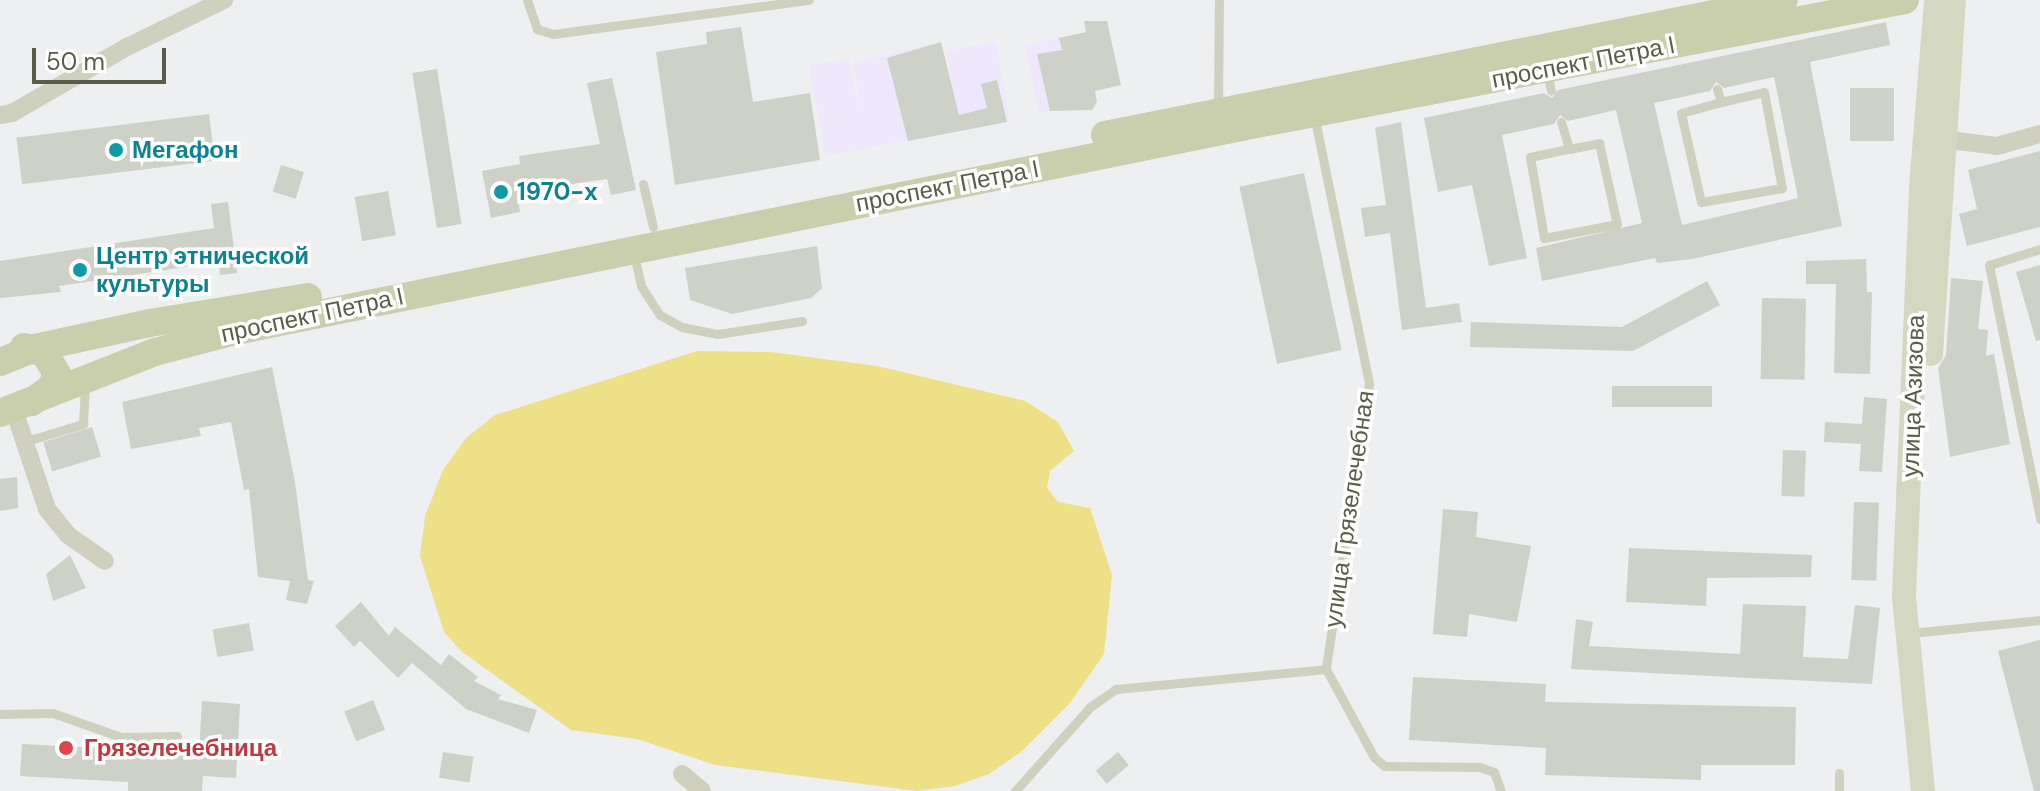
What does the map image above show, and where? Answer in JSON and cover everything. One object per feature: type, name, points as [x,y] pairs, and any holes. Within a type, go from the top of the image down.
[{"type":"main road","name":"проспект Петра I","points":[[12,352],[150,323],[325,294],[1218,111],[1784,0]]},
{"type":"main road","name":"проспект Петра I","points":[[13,410],[86,384],[155,352],[231,332],[632,248],[1314,114],[1549,80],[1905,0]]},
{"type":"main road","name":"улица Азизова","points":[[1935,791],[1920,632],[1937,139],[1936,0]]},
{"type":"main road","name":"улица Азизова","points":[[1923,791],[1904,596],[1937,139],[1954,0]]},
{"type":"main road","points":[[12,352],[51,359],[57,374],[51,388],[13,410]]},
{"type":"street","points":[[0,115],[12,113],[127,47],[224,0]]},
{"type":"street","points":[[1937,139],[1997,146],[2040,134]]},
{"type":"street","points":[[13,410],[47,509],[68,535],[105,561]]},
{"type":"street","points":[[682,774],[702,791]]},
{"type":"lane","points":[[527,0],[537,29],[553,34],[809,0]]},
{"type":"lane","points":[[1218,111],[1219,0]]},
{"type":"lane","points":[[1717,89],[1721,102]]},
{"type":"lane","points":[[1764,92],[1782,188],[1701,202],[1681,113],[1721,102],[1764,92]]},
{"type":"lane","name":"улица Грязелечебная","points":[[1314,114],[1369,383],[1326,669]]},
{"type":"lane","points":[[1561,122],[1569,149]]},
{"type":"lane","points":[[1599,143],[1617,224],[1544,238],[1530,157],[1569,149],[1599,143]]},
{"type":"lane","points":[[643,184],[653,227]]},
{"type":"lane","points":[[632,248],[641,286],[660,315],[682,327],[718,334],[802,321]]},
{"type":"lane","points":[[2040,249],[1989,265],[2040,519]]},
{"type":"lane","points":[[23,442],[83,424],[86,384]]},
{"type":"lane","points":[[1920,632],[2040,620]]},
{"type":"lane","points":[[1015,791],[1090,707],[1116,689],[1326,669],[1374,757],[1384,766],[1480,767],[1494,772],[1501,791]]},
{"type":"lane","points":[[0,714],[53,713],[121,737],[177,736]]},
{"type":"lane","points":[[1839,773],[1839,791]]},
{"type":"shaded area","points":[[1059,38],[1073,105],[1039,113],[1025,45]]},
{"type":"shaded area","points":[[941,42],[956,104],[947,51],[996,42],[1009,120],[826,156],[809,66],[849,59],[862,124],[854,62]]},
{"type":"shaded area","points":[[697,351],[771,352],[877,366],[1025,401],[1058,422],[1074,451],[1050,471],[1047,488],[1058,502],[1090,508],[1112,575],[1104,654],[1070,703],[1021,752],[989,774],[955,786],[917,791],[715,765],[637,739],[571,730],[462,652],[444,632],[420,556],[425,516],[443,470],[466,438],[495,415]]},
{"type":"building","points":[[1084,21],[1107,21],[1121,85],[1095,91],[1097,102],[1092,110],[1050,111],[1037,54],[1062,50],[1059,38],[1086,32]]},
{"type":"building","points":[[1886,22],[1890,45],[1810,62],[1842,226],[1692,259],[1657,263],[1655,258],[1542,281],[1536,248],[1642,223],[1616,110],[1568,121],[1560,115],[1554,124],[1502,135],[1527,258],[1489,266],[1472,185],[1438,192],[1424,118],[1544,93],[1552,98],[1558,90]],"holes":[[[1774,77],[1798,198],[1682,225],[1654,103],[1710,91],[1716,82],[1724,88]]]},
{"type":"building","points":[[741,27],[753,102],[810,93],[820,160],[675,185],[656,52],[707,44],[706,32]]},
{"type":"building","points":[[941,42],[959,115],[987,108],[981,84],[997,80],[1007,122],[908,141],[887,58]]},
{"type":"building","points":[[437,69],[462,224],[437,228],[412,73]]},
{"type":"building","points":[[612,78],[636,190],[611,195],[607,179],[517,192],[520,212],[491,218],[482,171],[520,164],[519,156],[600,144],[587,83]]},
{"type":"building","points":[[1850,88],[1894,88],[1894,141],[1850,141]]},
{"type":"building","name":"Мегафон","points":[[209,114],[215,161],[22,184],[16,138]]},
{"type":"building","points":[[1401,122],[1426,308],[1459,303],[1462,322],[1402,330],[1390,233],[1365,237],[1361,208],[1386,205],[1375,128]]},
{"type":"building","points":[[2040,151],[2040,227],[1967,246],[1959,214],[1977,209],[1968,170]]},
{"type":"building","points":[[281,165],[304,172],[296,199],[273,192]]},
{"type":"building","points":[[1304,173],[1342,350],[1277,364],[1239,187]]},
{"type":"building","points":[[388,191],[396,235],[362,241],[355,197]]},
{"type":"building","points":[[228,202],[237,273],[220,275],[219,262],[59,286],[61,292],[0,298],[0,261],[214,228],[211,204]]},
{"type":"building","points":[[817,246],[822,288],[811,298],[732,314],[690,300],[685,268]]},
{"type":"building","points":[[1866,259],[1867,292],[1872,292],[1870,374],[1834,373],[1836,284],[1806,284],[1806,261]]},
{"type":"building","points":[[2040,265],[2040,340],[2036,341],[2016,272]]},
{"type":"building","points":[[1951,278],[1983,281],[1978,329],[1988,330],[1986,356],[1994,354],[2010,444],[1950,457],[1938,368],[1946,355]]},
{"type":"building","points":[[1707,281],[1720,305],[1633,351],[1470,347],[1471,322],[1622,327]]},
{"type":"building","points":[[1762,298],[1806,299],[1805,380],[1761,379]]},
{"type":"building","points":[[272,367],[295,482],[308,580],[314,581],[307,604],[286,600],[290,581],[258,577],[249,489],[244,490],[231,422],[199,428],[201,436],[131,449],[122,402]]},
{"type":"building","points":[[1612,386],[1712,386],[1712,407],[1612,407]]},
{"type":"building","points":[[1864,397],[1887,399],[1882,472],[1859,471],[1861,444],[1824,442],[1825,422],[1862,424]]},
{"type":"building","points":[[92,427],[101,457],[52,472],[43,442]]},
{"type":"building","points":[[1783,450],[1806,451],[1804,497],[1781,496]]},
{"type":"building","points":[[17,477],[18,508],[0,511],[0,479]]},
{"type":"building","points":[[1854,502],[1879,503],[1876,581],[1851,580]]},
{"type":"building","points":[[1443,509],[1478,512],[1476,537],[1531,546],[1517,622],[1469,614],[1467,637],[1433,634]]},
{"type":"building","points":[[1629,548],[1812,555],[1811,577],[1707,578],[1706,606],[1626,602]]},
{"type":"building","points":[[70,555],[86,588],[53,601],[46,574]]},
{"type":"building","points":[[361,602],[389,636],[395,627],[441,665],[449,654],[478,677],[474,681],[501,695],[498,699],[537,710],[529,733],[466,709],[412,663],[398,678],[360,641],[354,647],[335,626]]},
{"type":"building","points":[[1743,604],[1806,606],[1803,657],[1848,659],[1855,605],[1880,608],[1872,684],[1571,669],[1576,619],[1593,622],[1589,646],[1740,654]]},
{"type":"building","points":[[249,623],[254,651],[217,657],[213,629]]},
{"type":"building","points":[[2040,640],[2040,791],[2034,791],[1998,651]]},
{"type":"building","points":[[1413,677],[1546,684],[1545,702],[1796,707],[1795,765],[1701,765],[1701,780],[1545,775],[1546,748],[1409,740]]},
{"type":"building","points":[[373,700],[385,730],[356,741],[344,712]]},
{"type":"building","name":"Грязелечебница","points":[[202,701],[240,704],[236,778],[203,776],[202,791],[128,791],[128,782],[20,776],[22,744],[199,753]]},
{"type":"building","points":[[443,752],[474,757],[470,783],[439,778]]},
{"type":"building","points":[[1118,752],[1129,765],[1107,784],[1096,771]]},
{"type":"place","name":"Мегафон","points":[[116,150]]},
{"type":"place","name":"1970-х","points":[[501,192]]},
{"type":"place","name":"Центр этнической культуры","points":[[80,270]]},
{"type":"place","name":"Грязелечебница","points":[[66,748]]}]
